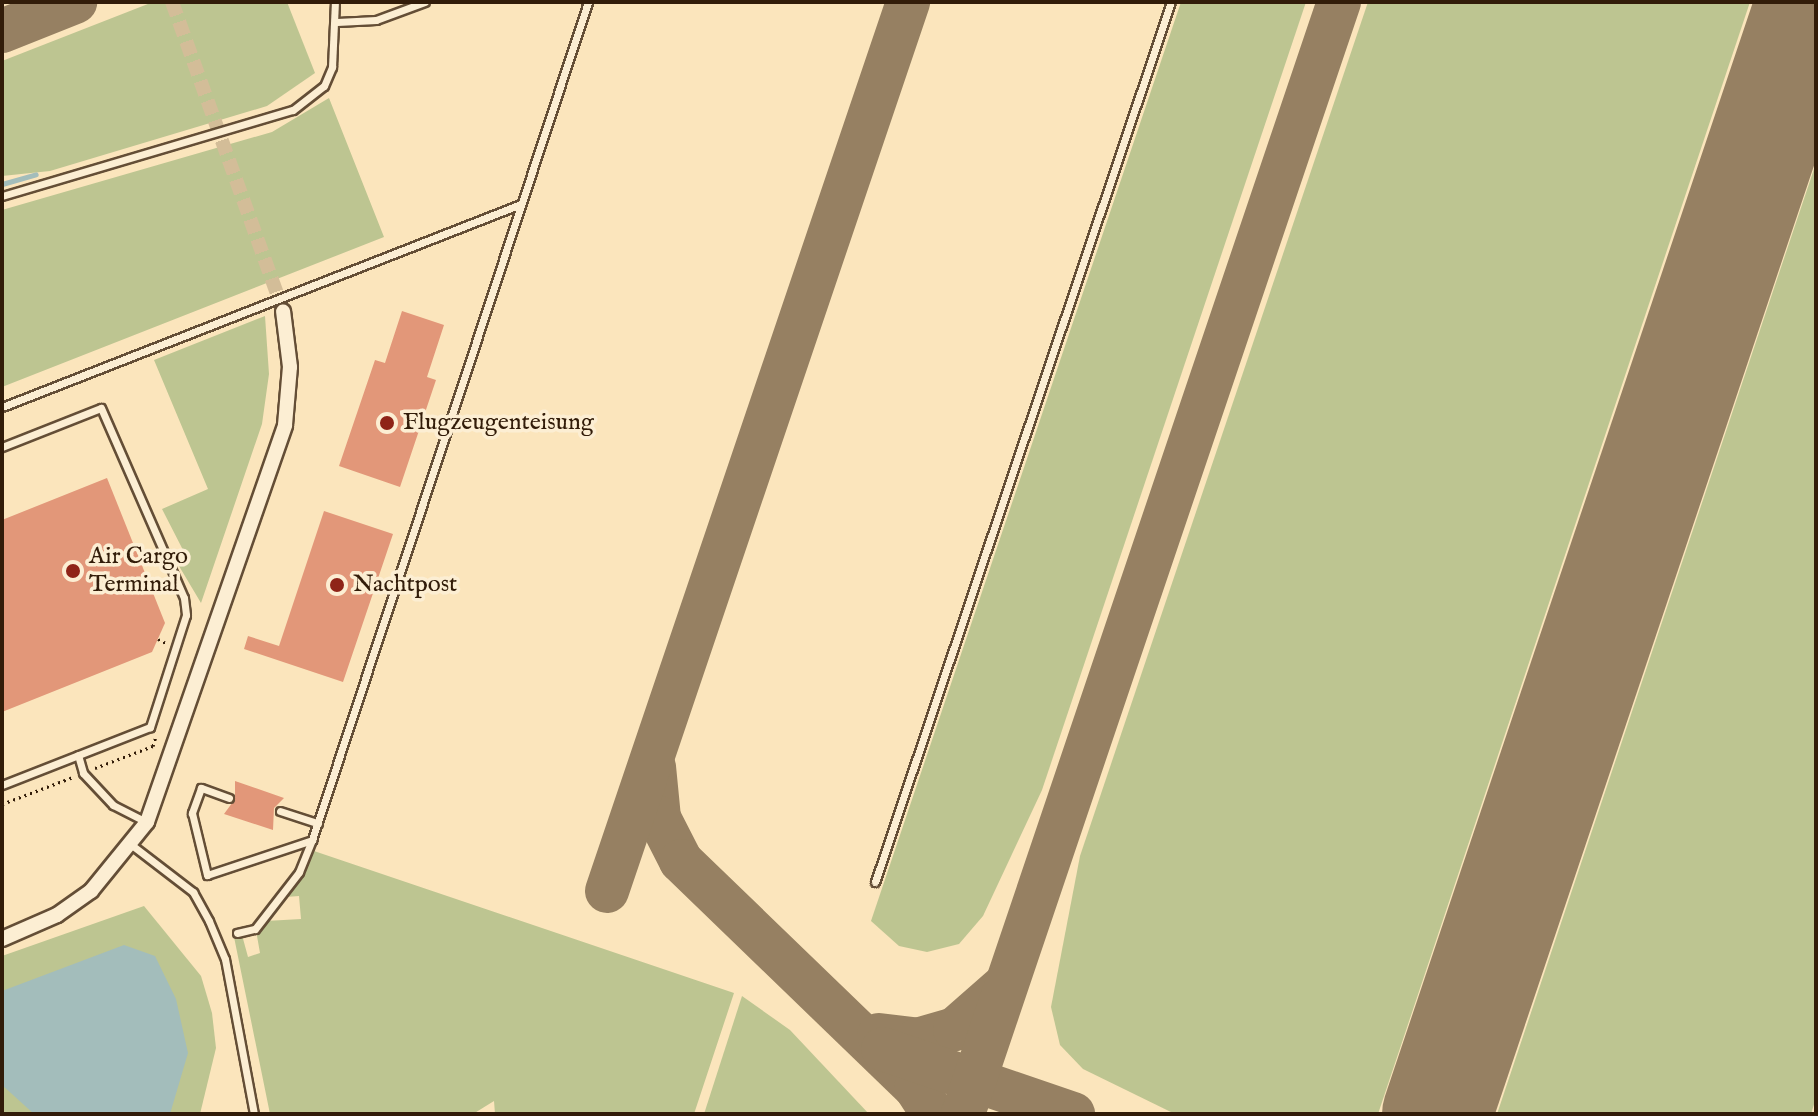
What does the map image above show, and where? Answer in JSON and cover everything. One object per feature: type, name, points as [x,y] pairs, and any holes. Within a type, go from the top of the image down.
[{"type":"street","points":[[2,939],[57,915],[91,891],[133,846],[147,822],[285,425],[290,367],[283,311]]},
{"type":"lane","points":[[2,196],[293,110],[324,86],[337,22],[335,2]]},
{"type":"lane","points":[[337,22],[376,20],[425,2]]},
{"type":"lane","points":[[237,933],[255,929],[299,872],[312,840],[588,2]]},
{"type":"lane","points":[[875,882],[1171,2]]},
{"type":"lane","points":[[2,407],[521,204]]},
{"type":"lane","points":[[2,447],[101,408],[184,598],[186,615],[150,727],[2,785]]},
{"type":"lane","points":[[78,755],[83,773],[113,805],[147,822]]},
{"type":"lane","points":[[229,798],[201,788],[192,813],[207,875],[312,840]]},
{"type":"lane","points":[[280,811],[318,823]]},
{"type":"lane","points":[[133,846],[193,892],[209,921],[225,959],[254,1114]]},
{"type":"green space","points":[[153,2],[287,2],[315,73],[267,106],[50,171],[2,176],[2,61]]},
{"type":"green space","points":[[1181,2],[1306,2],[1042,790],[983,916],[959,944],[927,952],[899,946],[871,921]]},
{"type":"green space","points":[[1368,2],[1750,2],[1378,1114],[1175,1114],[1083,1069],[1060,1045],[1051,1007],[1080,856]]},
{"type":"green space","points":[[329,98],[384,237],[2,387],[2,210],[272,132]]},
{"type":"green space","points":[[1816,163],[1816,1098],[1811,1114],[1497,1114]]},
{"type":"green space","points":[[265,316],[269,374],[262,424],[201,603],[173,556],[183,550],[162,509],[208,489],[154,360]]},
{"type":"green space","points":[[314,851],[734,993],[694,1114],[495,1114],[494,1101],[473,1114],[270,1114],[234,937],[242,935],[248,957],[260,953],[257,936],[266,921],[301,919],[299,896],[286,897]]},
{"type":"green space","points":[[144,906],[201,976],[212,1013],[216,1048],[200,1114],[2,1114],[2,956]]},
{"type":"green space","points":[[742,996],[790,1030],[869,1114],[704,1114]]},
{"type":"water","points":[[124,945],[155,956],[176,999],[188,1053],[170,1114],[34,1114],[2,1085],[2,991]]},
{"type":"building","name":"Flugzeugenteisung","points":[[402,311],[444,325],[427,377],[436,380],[400,487],[339,466],[375,360],[385,363]]},
{"type":"building","name":"Air Cargo Terminal","points":[[107,478],[165,623],[152,652],[2,712],[2,520]]},
{"type":"building","name":"Nachtpost","points":[[324,511],[393,534],[343,682],[244,649],[248,636],[279,646]]},
{"type":"building","points":[[235,781],[284,798],[274,808],[273,830],[224,814],[235,799]]},
{"type":"waterway","points":[[2,184],[36,174]]},
{"type":"taxiway","points":[[2,31],[75,2]]},
{"type":"taxiway","points":[[607,891],[908,2]]},
{"type":"taxiway","points":[[963,1114],[1339,2]]},
{"type":"taxiway","points":[[654,767],[659,818],[681,861],[916,1088],[933,1114]]},
{"type":"taxiway","points":[[879,1035],[917,1040],[955,1029],[1003,987]]},
{"type":"taxiway","points":[[883,1049],[1073,1114]]},
{"type":"runway","points":[[1437,1114],[1811,2]]},
{"type":"tunnel","points":[[172,2],[283,311]]},
{"type":"place","name":"Flugzeugenteisung","points":[[387,423]]},
{"type":"place","name":"Air Cargo Terminal","points":[[73,571]]},
{"type":"place","name":"Nachtpost","points":[[337,585]]}]
